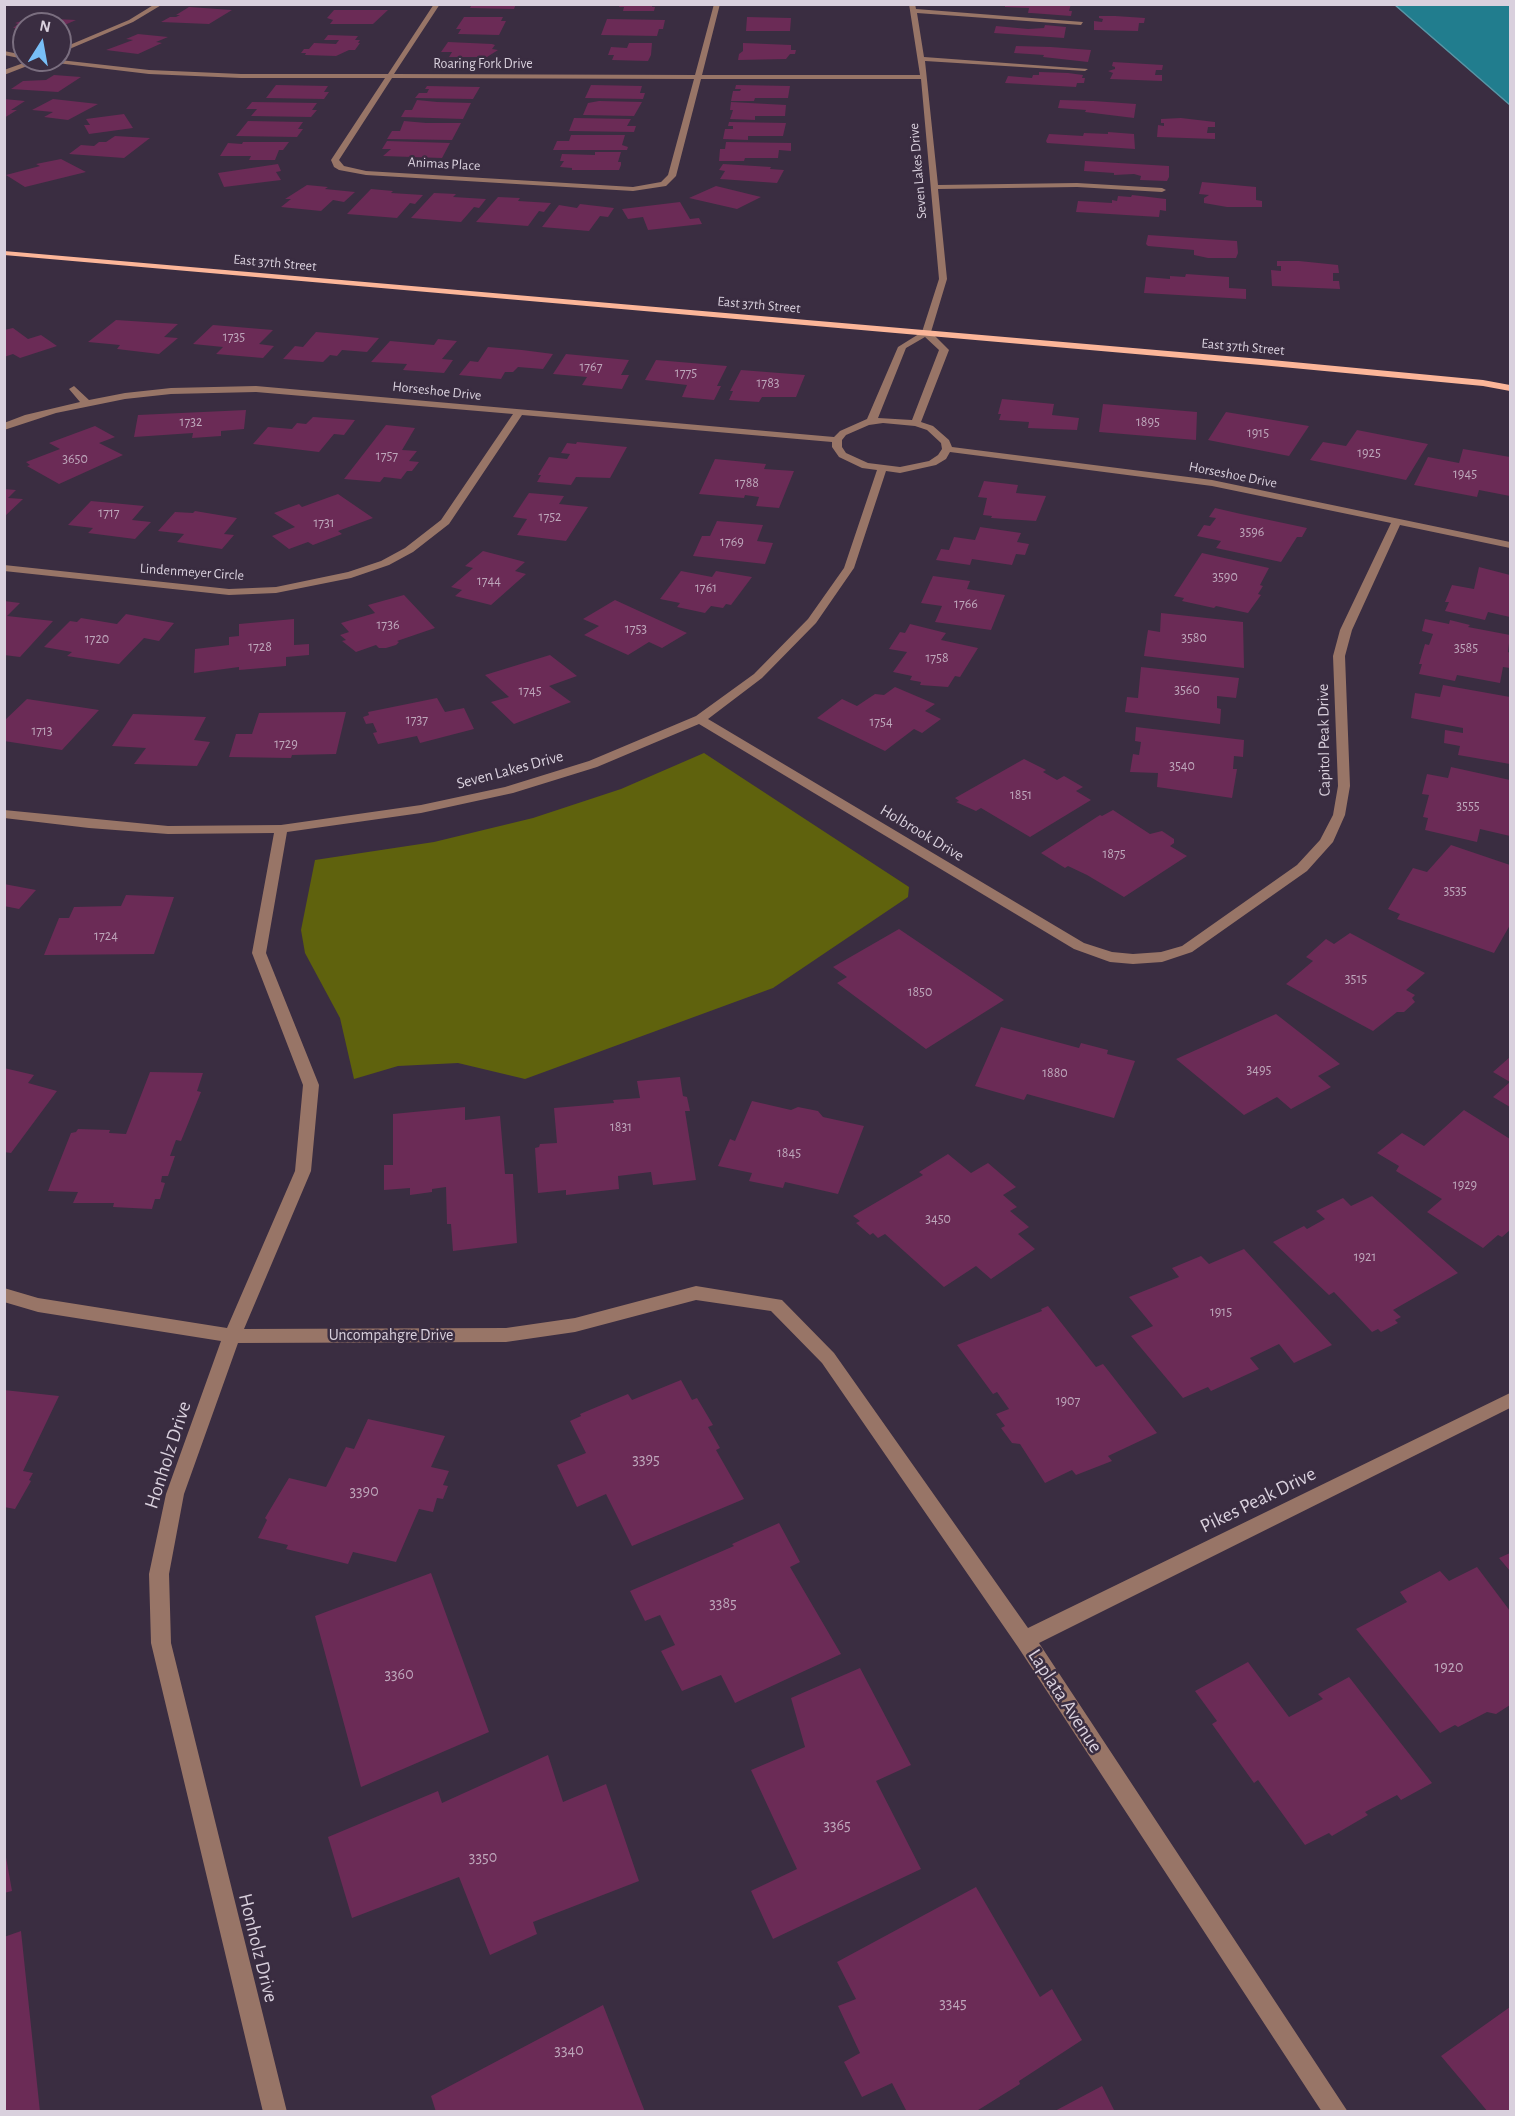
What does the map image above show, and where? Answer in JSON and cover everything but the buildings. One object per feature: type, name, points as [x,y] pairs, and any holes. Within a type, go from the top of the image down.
[{"type":"main road","name":"East 37th Street","points":[[4,253],[1273,363],[1483,383],[1510,388]]},
{"type":"street","points":[[72,46],[131,21],[160,4]]},
{"type":"street","points":[[390,76],[437,4]]},
{"type":"street","points":[[698,77],[717,4]]},
{"type":"street","points":[[913,8],[1080,23]]},
{"type":"street","name":"Seven Lakes Drive","points":[[913,8],[924,77],[943,279],[926,333]]},
{"type":"street","points":[[921,59],[1085,69]]},
{"type":"street","name":"Roaring Fork Drive","points":[[72,64],[202,75],[924,77]]},
{"type":"street","name":"Animas Place","points":[[390,76],[335,160],[342,168],[366,173],[622,189],[655,187],[663,184],[672,176],[698,77]]},
{"type":"street","points":[[934,186],[1077,185],[1162,190]]},
{"type":"street","points":[[871,422],[902,347],[926,333],[944,350],[916,423]]},
{"type":"street","name":"Horseshoe Drive","points":[[4,427],[28,417],[86,404],[171,391],[256,388],[837,440]]},
{"type":"street","points":[[74,389],[86,404]]},
{"type":"street","name":"Lindenmeyer Circle","points":[[4,568],[229,592],[276,590],[351,575],[385,563],[409,550],[444,522],[519,413]]},
{"type":"street","points":[[871,422],[916,423],[940,434],[946,441],[947,449],[942,457],[924,465],[900,470],[882,469],[852,461],[842,455],[837,447],[837,440],[853,427],[871,422]]},
{"type":"street","name":"Horseshoe Drive","points":[[947,449],[1212,483],[1510,545]]},
{"type":"street","name":"Seven Lakes Drive","points":[[4,814],[168,830],[281,829],[421,809],[508,790],[593,764],[700,719],[758,676],[812,621],[849,568],[882,469]]},
{"type":"street","name":"Capitol Peak Drive","points":[[1133,960],[1162,957],[1187,949],[1302,868],[1326,842],[1339,815],[1344,786],[1339,656],[1346,630],[1396,523]]},
{"type":"street","name":"Holbrook Drive","points":[[700,719],[1079,946],[1110,957],[1133,960]]},
{"type":"street","name":"Honholz Drive","points":[[275,2112],[161,1643],[159,1574],[175,1494],[232,1336],[303,1171],[311,1085],[259,953],[281,829]]},
{"type":"street","name":"Uncompahgre Drive","points":[[4,1295],[38,1305],[232,1336],[506,1335],[575,1325],[696,1293],[776,1305]]},
{"type":"street","name":"Laplata Avenue","points":[[776,1305],[828,1358],[1025,1640],[1336,2112]]},
{"type":"street","name":"Pikes Peak Drive","points":[[1025,1640],[1510,1400]]},
{"type":"shaded area","points":[[704,753],[909,887],[908,897],[773,988],[525,1079],[458,1063],[398,1066],[354,1079],[340,1018],[305,953],[301,930],[315,860],[434,842],[533,818],[621,789]]},
{"type":"water","points":[[1395,5],[1510,5],[1510,105]]}]
